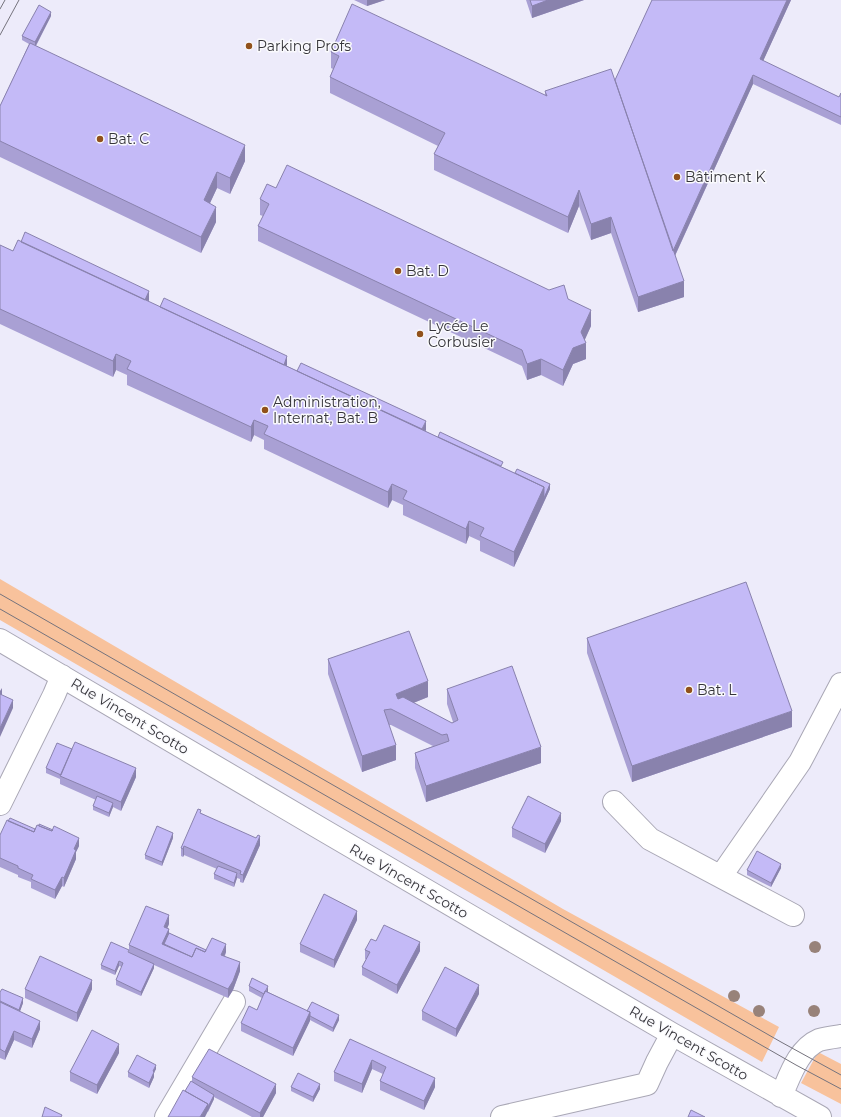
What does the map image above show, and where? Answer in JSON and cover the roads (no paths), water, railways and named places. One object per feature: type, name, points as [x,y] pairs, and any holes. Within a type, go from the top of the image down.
[{"type":"street","name":"Rue Vincent Scotto","points":[[0,640],[672,1034],[780,1096],[820,1117]]},
{"type":"street","points":[[0,804],[62,676]]},
{"type":"street","points":[[721,876],[800,762],[841,684]]},
{"type":"street","points":[[614,802],[650,839],[793,915]]},
{"type":"street","points":[[166,1117],[234,1002]]},
{"type":"street","points":[[502,1117],[647,1084],[672,1034]]},
{"type":"street","points":[[780,1096],[802,1053],[810,1045],[820,1040],[841,1036]]},
{"type":"tram line","points":[[0,9],[5,0]]},
{"type":"tram line","points":[[0,35],[19,0]]},
{"type":"tram line","points":[[0,594],[841,1075]]},
{"type":"tram line","points":[[0,609],[796,1065],[841,1089]]},
{"type":"place","name":"Parking Profs","points":[[249,46]]},
{"type":"place","name":"Bat. C","points":[[100,139]]},
{"type":"place","name":"Bâtiment K","points":[[677,177]]},
{"type":"place","name":"Bat. D","points":[[398,271]]},
{"type":"place","name":"Lycée Le Corbusier","points":[[420,334]]},
{"type":"place","name":"Administration, Internat, Bat. B","points":[[265,410]]},
{"type":"place","name":"Bat. L","points":[[689,690]]}]
